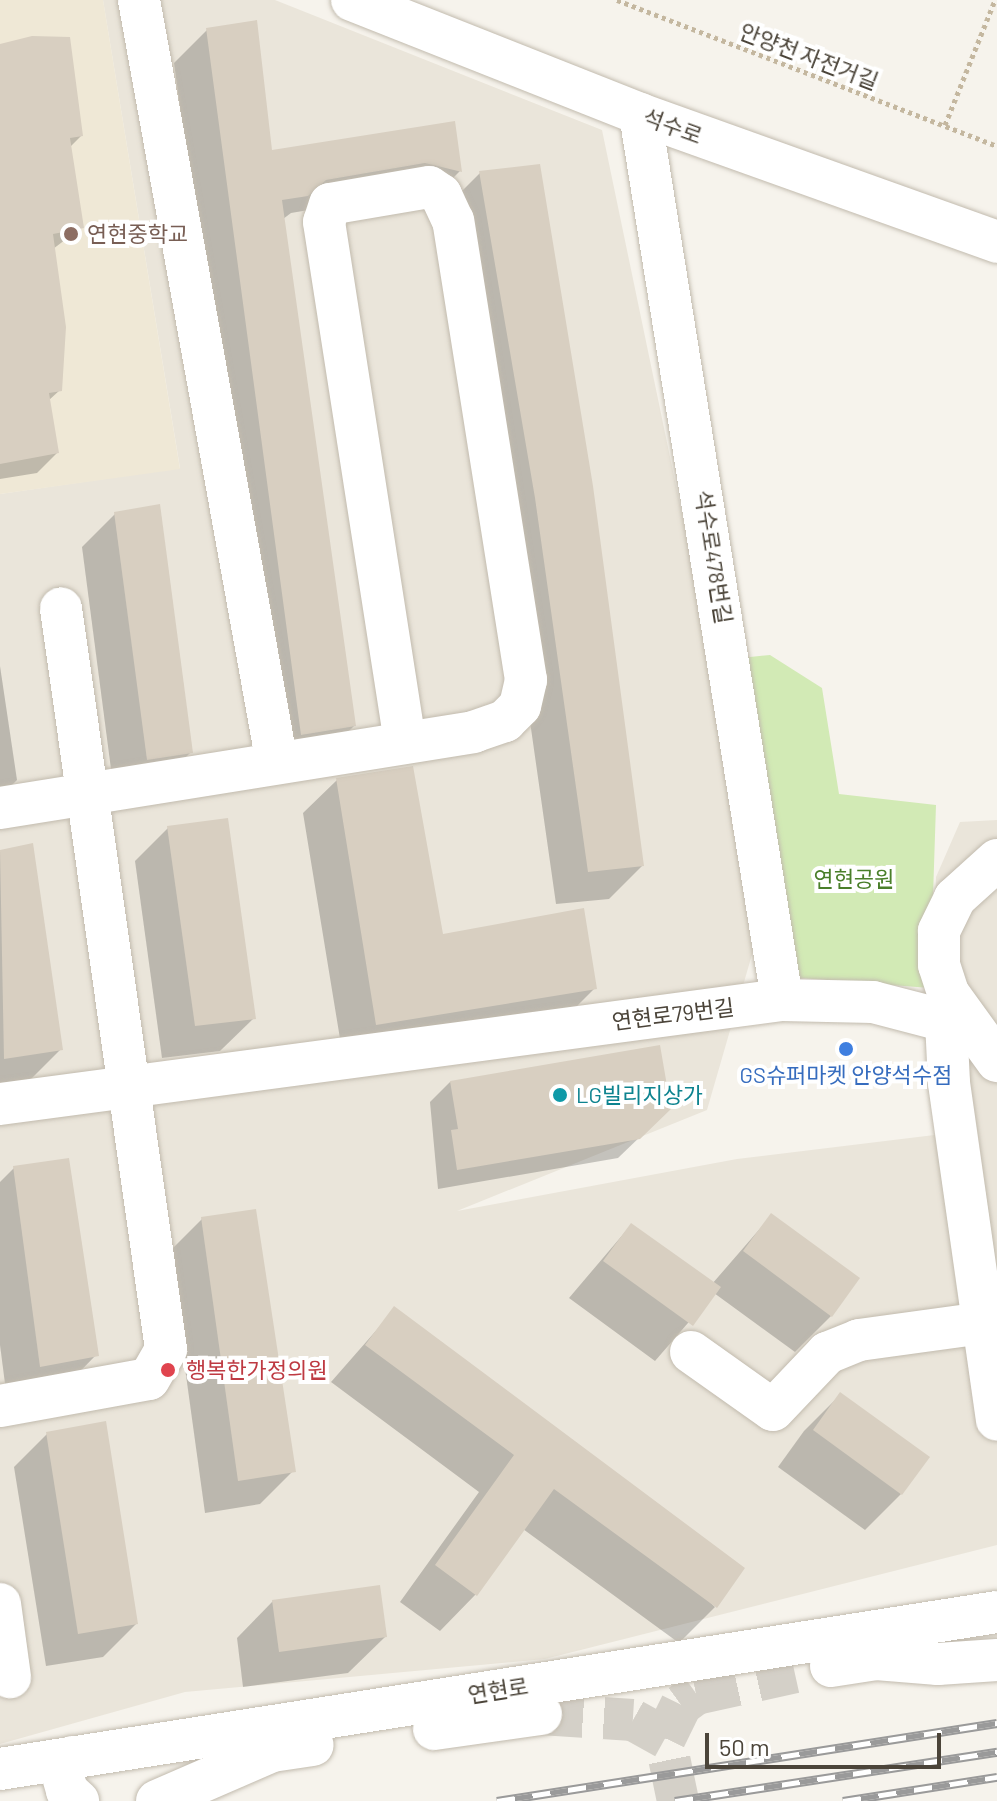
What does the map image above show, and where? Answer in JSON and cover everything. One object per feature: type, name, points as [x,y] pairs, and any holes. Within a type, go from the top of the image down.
[{"type":"street","points":[[139,0],[277,763]]},
{"type":"street","name":"석수로","points":[[352,0],[640,114],[997,242]]},
{"type":"street","name":"석수로478번길","points":[[640,114],[782,1000]]},
{"type":"street","points":[[0,808],[405,742],[505,721],[520,706],[526,680],[453,221],[441,195],[429,187],[330,204],[324,222],[405,742]]},
{"type":"street","points":[[0,1406],[149,1379],[163,1362],[167,1328],[61,608]]},
{"type":"street","points":[[997,860],[955,898],[939,931],[939,965],[948,993],[997,1061]]},
{"type":"street","name":"연현로79번길","points":[[0,1104],[129,1084],[782,1000],[873,1002],[946,1021],[949,1083],[980,1162],[983,1323],[997,1420]]},
{"type":"street","points":[[691,1352],[773,1410],[827,1353],[859,1340],[983,1323]]},
{"type":"street","points":[[0,1604],[10,1677]]},
{"type":"street","name":"연현로","points":[[0,1769],[997,1612]]},
{"type":"street","points":[[795,1672],[876,1659],[938,1664],[997,1660]]},
{"type":"street","points":[[157,1801],[272,1751],[541,1714]]},
{"type":"street","points":[[73,1757],[62,1773],[67,1791],[78,1801]]},
{"type":"path","name":"안양천 자전거길","points":[[617,0],[997,146]]},
{"type":"path","points":[[945,125],[995,0]]},
{"type":"shaded area","name":"연현중학교","points":[[0,0],[103,0],[180,469],[0,494]]},
{"type":"shaded area","points":[[103,0],[275,0],[602,130],[700,601],[753,951],[707,1110],[457,1211],[737,1159],[959,1132],[934,1005],[936,877],[960,822],[997,820],[997,1545],[545,1659],[185,1692],[0,1744],[0,494],[180,468]]},
{"type":"green space","name":"연현공원","points":[[770,655],[822,688],[839,794],[936,805],[930,988],[788,977],[741,658]]},
{"type":"building","points":[[257,20],[272,150],[455,121],[462,172],[425,163],[326,180],[308,196],[282,200],[356,726],[301,735],[206,28]]},
{"type":"building","name":"연현중학교","points":[[32,36],[70,37],[83,136],[70,138],[84,228],[53,234],[66,327],[62,391],[49,393],[59,453],[0,464],[0,44]]},
{"type":"building","points":[[540,164],[593,486],[644,866],[588,872],[535,498],[479,171]]},
{"type":"building","points":[[160,504],[193,753],[147,760],[114,512]]},
{"type":"building","points":[[413,766],[443,934],[584,908],[597,989],[376,1025],[336,778]]},
{"type":"building","points":[[228,818],[256,1019],[195,1026],[167,826]]},
{"type":"building","points":[[33,843],[63,1050],[4,1059],[0,850]]},
{"type":"building","name":"LG빌리지상가","points":[[660,1045],[671,1109],[640,1139],[457,1170],[451,1130],[458,1129],[450,1081]]},
{"type":"building","points":[[69,1158],[99,1356],[40,1367],[13,1166]]},
{"type":"building","points":[[256,1209],[296,1472],[238,1481],[201,1217]]},
{"type":"building","points":[[771,1213],[860,1278],[832,1317],[743,1251]]},
{"type":"building","points":[[631,1223],[721,1287],[693,1326],[603,1261]]},
{"type":"building","points":[[394,1306],[745,1568],[717,1608],[554,1489],[477,1596],[435,1565],[514,1455],[365,1345]]},
{"type":"building","points":[[840,1392],[930,1457],[902,1495],[813,1430]]},
{"type":"building","points":[[106,1421],[138,1624],[78,1634],[46,1432]]},
{"type":"building","points":[[380,1585],[387,1637],[279,1652],[272,1600]]},
{"type":"tunnel","points":[[678,1801],[665,1738],[681,1705],[696,1694],[795,1672]]},
{"type":"tunnel","points":[[541,1714],[633,1720],[665,1738]]},
{"type":"railway","points":[[497,1801],[997,1723]]},
{"type":"railway","points":[[675,1801],[997,1752]]},
{"type":"railway","points":[[843,1801],[997,1777]]},
{"type":"place","name":"연현중학교","points":[[71,234]]},
{"type":"place","name":"GS슈퍼마켓 안양석수점","points":[[846,1049]]},
{"type":"place","name":"LG빌리지상가","points":[[560,1095]]},
{"type":"place","name":"행복한가정의원","points":[[168,1370]]}]
